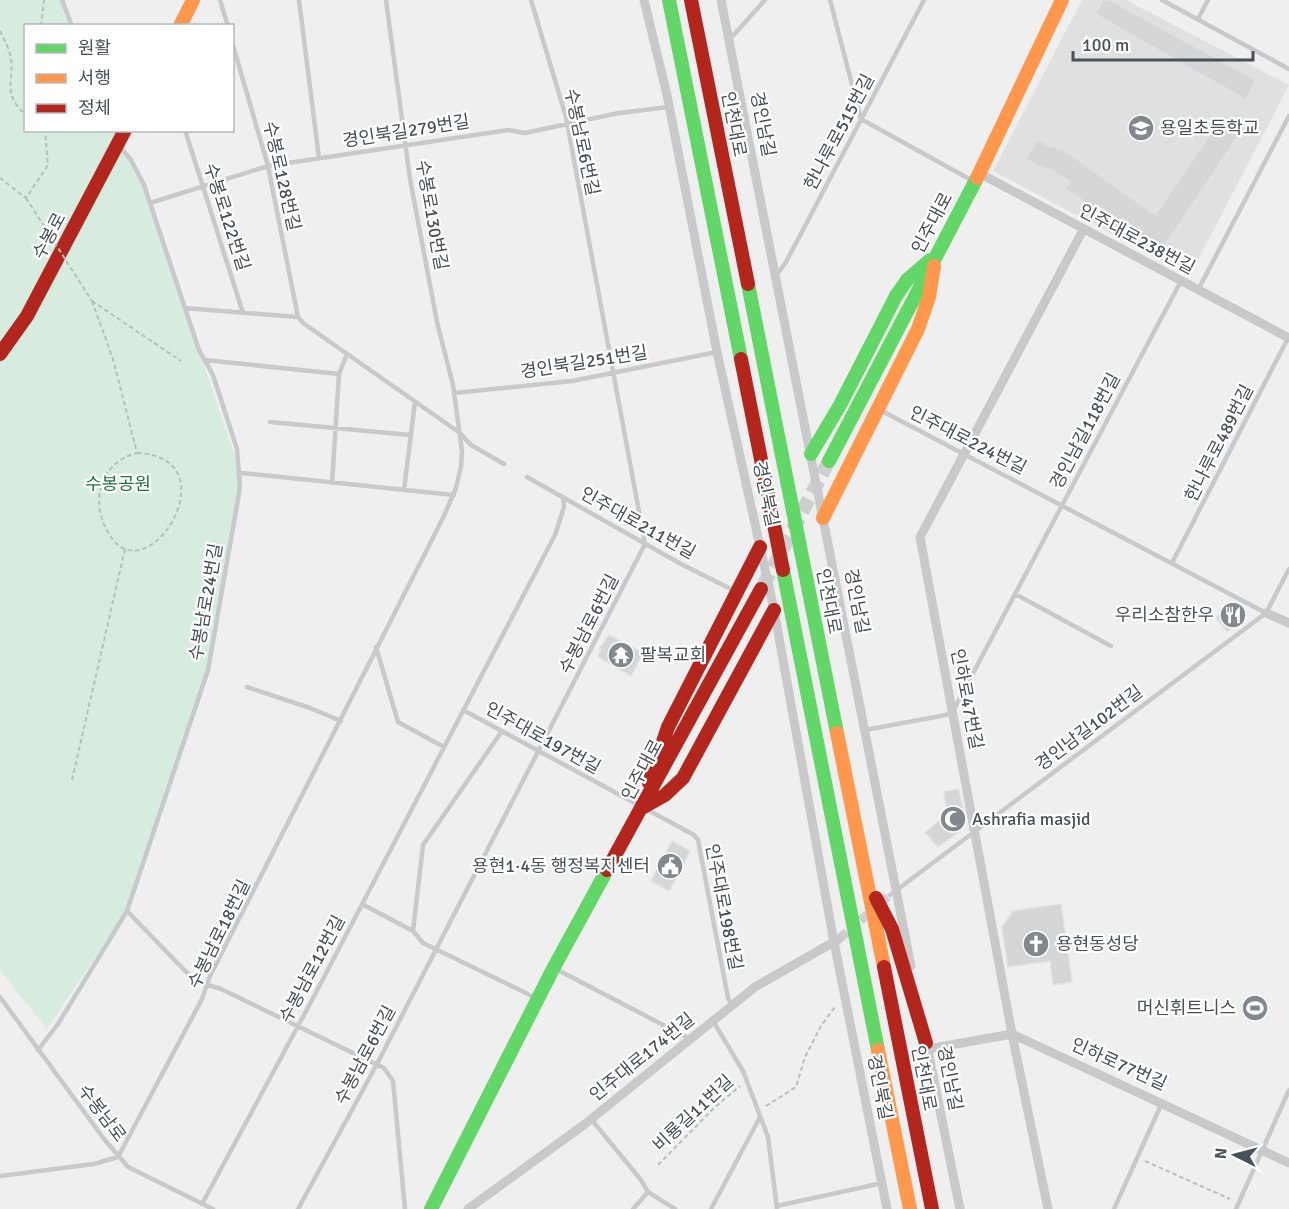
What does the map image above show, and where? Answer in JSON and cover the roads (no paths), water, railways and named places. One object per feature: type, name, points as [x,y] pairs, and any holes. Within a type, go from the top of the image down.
[{"type":"main road","points":[[181,24],[194,0]]},
{"type":"main road","points":[[669,0],[910,1209]]},
{"type":"main road","name":"인천대로","points":[[691,0],[932,1209]]},
{"type":"main road","name":"인주대로","points":[[829,461],[977,178],[1062,0]]},
{"type":"main road","name":"수봉로","points":[[0,354],[27,316],[124,132]]},
{"type":"main road","points":[[824,518],[918,329],[929,297],[936,255]]},
{"type":"main road","points":[[811,454],[840,405],[896,296],[907,280],[936,255]]},
{"type":"main road","points":[[642,808],[668,727],[760,547]]},
{"type":"main road","name":"인주대로","points":[[431,1209],[554,968],[761,589]]},
{"type":"main road","points":[[642,808],[665,795],[683,778],[774,610]]},
{"type":"main road","points":[[866,881],[892,929],[927,1046]]},
{"type":"street","name":"경인북길","points":[[644,0],[669,107],[717,352],[774,610],[837,940],[845,997],[887,1209]]},
{"type":"street","name":"경인남길","points":[[721,0],[865,730],[893,892],[960,1209]]},
{"type":"street","name":"인주대로238번길","points":[[977,178],[1083,230],[1287,336]]},
{"type":"street","name":"인하로47번길","points":[[1048,1209],[1012,1034],[920,537],[1083,230]]},
{"type":"street","points":[[1266,613],[1289,623]]},
{"type":"street","name":"인주대로174번길","points":[[468,1209],[591,1119],[754,987],[837,940]]},
{"type":"street","points":[[927,1046],[1012,1034]]},
{"type":"street","name":"인하로77번길","points":[[1012,1034],[1289,1163]]},
{"type":"lane","points":[[62,0],[71,24]]},
{"type":"lane","points":[[220,0],[227,24]]},
{"type":"lane","points":[[299,0],[319,158]]},
{"type":"lane","name":"수봉로130번길","points":[[386,0],[419,230],[454,393],[460,433]]},
{"type":"lane","name":"수봉남로6번길","points":[[298,1209],[377,1064],[645,544],[567,124],[531,0]]},
{"type":"lane","points":[[730,39],[765,0]]},
{"type":"lane","points":[[830,0],[861,119],[872,127],[977,178]]},
{"type":"lane","name":"한나루로515번길","points":[[776,276],[786,262],[924,0]]},
{"type":"lane","points":[[1162,0],[1289,69]]},
{"type":"lane","points":[[1198,20],[1208,0]]},
{"type":"lane","name":"수봉로128번길","points":[[234,49],[268,166],[298,317]]},
{"type":"lane","name":"경인북길279번길","points":[[150,203],[268,166],[509,130],[525,133],[669,107]]},
{"type":"lane","points":[[1198,290],[1289,116]]},
{"type":"lane","name":"수봉로122번길","points":[[186,132],[243,312]]},
{"type":"lane","name":"수봉남로24번길","points":[[38,1050],[58,1024],[127,911],[208,670],[241,473],[237,449],[213,375],[185,308],[150,203],[131,160],[118,144]]},
{"type":"lane","name":"경인남길118번길","points":[[953,711],[1181,281]]},
{"type":"lane","points":[[185,308],[298,317],[460,433],[471,445],[504,464]]},
{"type":"lane","name":"한나루로489번길","points":[[1172,563],[1287,336]]},
{"type":"lane","name":"경인북길251번길","points":[[454,393],[572,381],[717,352]]},
{"type":"lane","points":[[332,483],[339,374],[347,354]]},
{"type":"lane","points":[[205,360],[339,374]]},
{"type":"lane","points":[[404,490],[415,402]]},
{"type":"lane","name":"인주대로224번길","points":[[879,409],[1266,613]]},
{"type":"lane","points":[[270,422],[410,435]]},
{"type":"lane","name":"수봉남로18번길","points":[[118,1157],[202,999],[454,495],[461,466],[460,433]]},
{"type":"lane","points":[[241,473],[454,495]]},
{"type":"lane","name":"인주대로211번길","points":[[527,477],[645,544],[736,592]]},
{"type":"lane","name":"수봉남로12번길","points":[[202,1204],[555,535],[564,507],[563,497]]},
{"type":"lane","name":"경인남길102번길","points":[[893,892],[1266,613],[1289,569]]},
{"type":"lane","points":[[1015,594],[1111,645]]},
{"type":"lane","points":[[376,647],[398,722],[444,747]]},
{"type":"lane","points":[[247,687],[341,721]]},
{"type":"lane","name":"인주대로197번길","points":[[463,710],[642,808]]},
{"type":"lane","points":[[865,730],[946,716],[953,711]]},
{"type":"lane","points":[[413,931],[423,845],[502,731]]},
{"type":"lane","name":"인주대로198번길","points":[[642,808],[694,835],[698,840],[728,998],[732,1005]]},
{"type":"lane","points":[[362,904],[413,931],[423,943],[538,999]]},
{"type":"lane","points":[[127,911],[195,981],[221,989],[384,1068],[393,1081],[405,1209]]},
{"type":"lane","points":[[554,968],[690,1039]]},
{"type":"lane","name":"수봉남로","points":[[0,997],[118,1157],[143,1177],[213,1209]]},
{"type":"lane","points":[[713,1021],[747,1080],[760,1117],[770,1149],[777,1208],[882,1183]]},
{"type":"lane","points":[[1236,1209],[1289,1090]]},
{"type":"lane","points":[[1114,1209],[1162,1102]]},
{"type":"lane","points":[[711,1209],[760,1117]]},
{"type":"lane","points":[[591,1119],[642,1180],[648,1192],[675,1209]]},
{"type":"lane","points":[[0,1176],[94,1164],[118,1157]]},
{"type":"lane","points":[[633,1209],[648,1192]]},
{"type":"tunnel","points":[[763,586],[829,461]]},
{"type":"tunnel","points":[[840,938],[890,895]]},
{"type":"place","name":"용일초등학교","points":[[1141,128]]},
{"type":"place","name":"우리소참한우","points":[[1233,615]]},
{"type":"place","name":"팔복교회","points":[[621,655]]},
{"type":"place","name":"Ashrafia masjid","points":[[953,819]]},
{"type":"place","name":"용현1·4동 행정복지센터","points":[[670,866]]},
{"type":"place","name":"용현동성당","points":[[1036,944]]},
{"type":"place","name":"머신휘트니스","points":[[1255,1008]]},
{"type":"park label","name":"수봉공원","points":[[118,484]]}]
